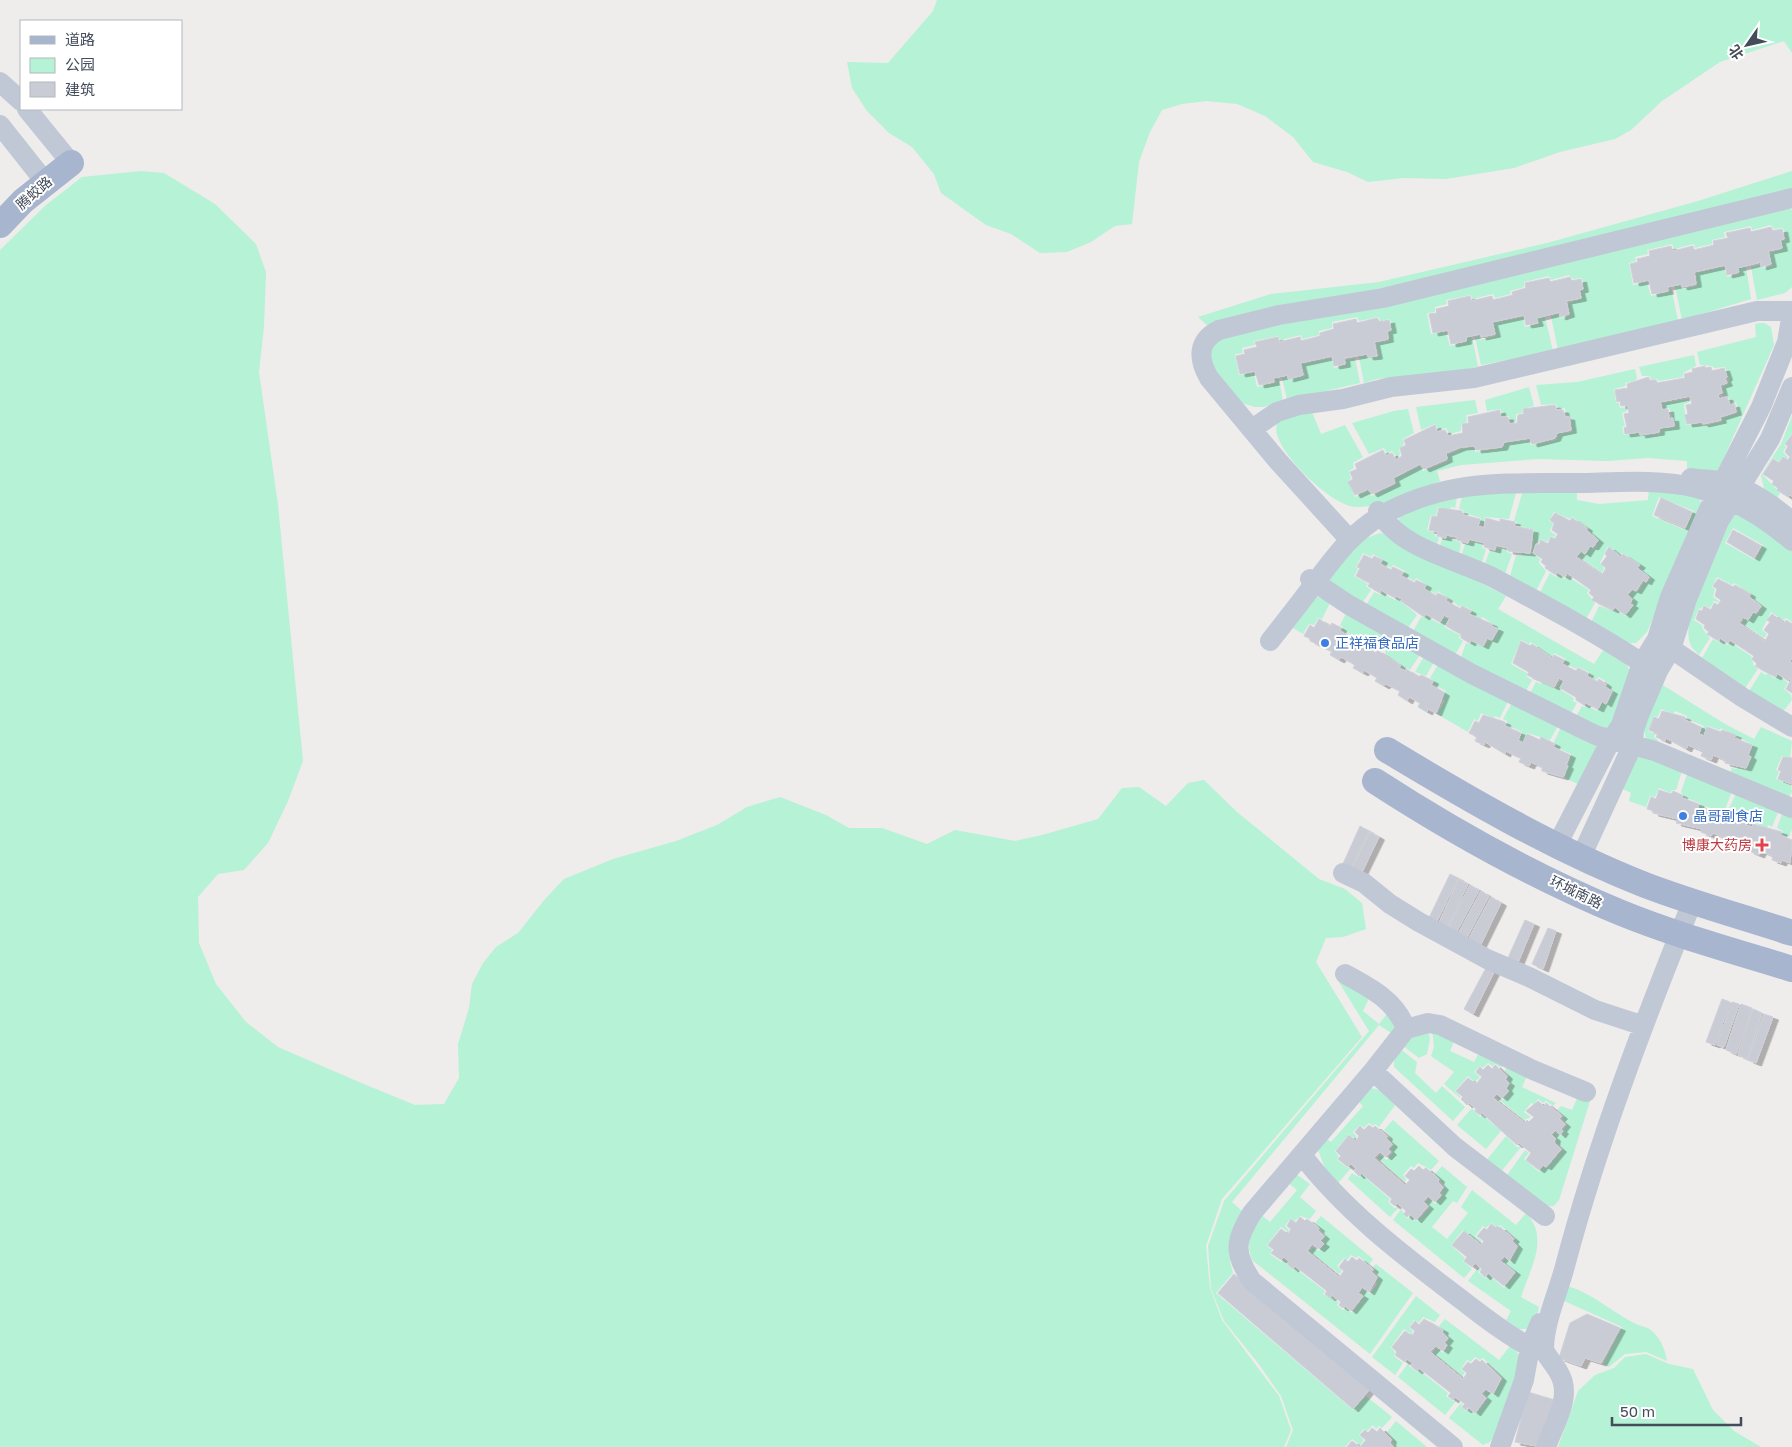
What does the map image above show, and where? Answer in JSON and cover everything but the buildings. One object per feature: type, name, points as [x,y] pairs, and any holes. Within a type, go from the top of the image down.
[{"type":"main road","name":"腾蛟路","points":[[0,225],[23,201],[71,163]]},
{"type":"main road","points":[[1387,750],[1456,792],[1581,857],[1647,885],[1792,933]]},
{"type":"main road","name":"环城南路","points":[[1375,781],[1526,867],[1636,918],[1676,933],[1792,969]]},
{"type":"main road","points":[[1636,918],[1647,885]]},
{"type":"street","points":[[0,82],[20,100]]},
{"type":"street","points":[[28,110],[71,163]]},
{"type":"street","points":[[0,125],[46,183]]},
{"type":"street","points":[[1348,537],[1307,493],[1210,378],[1202,365],[1200,354],[1203,344],[1210,334],[1219,330],[1298,311],[1383,298],[1792,198]]},
{"type":"street","points":[[1252,429],[1277,412],[1299,405],[1343,399],[1391,387],[1474,378],[1757,311],[1792,312],[1787,342],[1719,521],[1687,599],[1664,644],[1658,671],[1634,730],[1633,744],[1581,857]]},
{"type":"street","points":[[1729,492],[1770,439],[1792,387]]},
{"type":"street","points":[[1268,638],[1313,581],[1327,553],[1380,513],[1446,484],[1474,480],[1668,475],[1729,492],[1761,498],[1792,522]]},
{"type":"street","points":[[1729,492],[1792,541]]},
{"type":"street","points":[[1380,513],[1393,530],[1417,546],[1480,571],[1642,663]]},
{"type":"street","points":[[1313,581],[1349,606],[1472,674],[1587,731],[1611,740],[1633,744],[1725,779],[1792,808]]},
{"type":"street","points":[[1557,845],[1611,740],[1621,725],[1642,663],[1664,644]]},
{"type":"street","points":[[1664,644],[1742,697],[1792,727]]},
{"type":"street","points":[[1343,873],[1364,883],[1390,904],[1419,922],[1487,959],[1529,977],[1595,1010],[1638,1024]]},
{"type":"street","points":[[1502,1446],[1524,1380],[1530,1347],[1542,1319],[1588,1166],[1638,1024],[1689,899]]},
{"type":"street","points":[[1546,1447],[1564,1400],[1565,1387],[1559,1373],[1544,1350],[1544,1338],[1604,1141],[1676,933]]},
{"type":"street","points":[[1345,974],[1390,1001],[1400,1014],[1406,1029]]},
{"type":"street","points":[[1453,1447],[1252,1281],[1242,1265],[1237,1250],[1240,1232],[1252,1213],[1373,1071],[1406,1029],[1428,1023],[1440,1025],[1533,1070],[1586,1092]]},
{"type":"street","points":[[1373,1071],[1455,1147],[1545,1216]]},
{"type":"street","points":[[1302,1155],[1335,1193],[1389,1243],[1496,1325],[1530,1347]]},
{"type":"green space","points":[[937,0],[1792,0],[1792,53],[1784,41],[1720,62],[1662,101],[1631,130],[1615,139],[1560,152],[1514,168],[1446,179],[1404,178],[1368,182],[1347,172],[1313,162],[1293,137],[1265,116],[1237,104],[1206,101],[1182,104],[1162,110],[1150,132],[1139,162],[1132,224],[1115,226],[1091,242],[1067,252],[1040,253],[1011,234],[986,225],[941,193],[934,174],[912,147],[889,133],[867,111],[852,88],[847,62],[888,63],[933,11]]},
{"type":"green space","points":[[141,171],[164,173],[215,204],[256,244],[266,272],[264,326],[259,372],[278,505],[303,761],[288,801],[268,843],[244,870],[218,874],[198,897],[199,943],[216,984],[246,1022],[278,1047],[359,1082],[415,1105],[444,1104],[459,1078],[458,1044],[469,1008],[472,984],[483,963],[496,947],[518,933],[564,879],[613,859],[676,841],[717,825],[747,807],[780,797],[826,815],[849,828],[882,828],[927,844],[955,830],[1015,841],[1098,819],[1122,788],[1139,787],[1166,806],[1188,783],[1204,780],[1237,812],[1319,879],[1345,889],[1362,903],[1366,929],[1343,937],[1326,938],[1316,962],[1362,1037],[1222,1199],[1206,1246],[1210,1288],[1222,1320],[1279,1396],[1291,1430],[1284,1447],[0,1447],[0,250],[46,205],[82,177]]},
{"type":"green space","points":[[1792,171],[1792,192],[1754,205],[1209,327],[1198,317],[1271,294],[1379,282],[1547,243],[1698,201]]},
{"type":"green space","points":[[1785,205],[1792,210],[1792,287],[1785,293],[1757,300],[1751,267],[1760,265],[1762,268],[1772,266],[1770,253],[1783,249],[1782,241],[1786,240],[1783,228],[1774,229],[1771,225],[1752,230],[1751,226],[1724,232],[1725,237],[1712,240],[1712,244],[1695,248],[1694,244],[1674,249],[1672,244],[1647,250],[1648,254],[1635,257],[1636,261],[1629,263],[1633,285],[1647,282],[1651,296],[1669,292],[1671,287],[1678,320],[1558,350],[1551,316],[1558,314],[1560,318],[1570,316],[1568,303],[1582,299],[1581,291],[1584,290],[1582,278],[1573,279],[1569,275],[1551,280],[1549,276],[1524,282],[1524,287],[1510,291],[1511,294],[1495,298],[1493,294],[1472,299],[1471,295],[1446,300],[1447,304],[1435,307],[1435,312],[1427,313],[1431,334],[1446,332],[1450,346],[1467,342],[1467,338],[1472,337],[1478,366],[1464,371],[1377,379],[1364,383],[1359,357],[1366,355],[1367,359],[1379,356],[1376,343],[1389,341],[1389,332],[1392,331],[1390,319],[1381,321],[1378,317],[1359,321],[1357,317],[1332,322],[1332,328],[1319,331],[1319,335],[1302,339],[1301,335],[1280,340],[1278,336],[1254,341],[1255,345],[1242,348],[1243,353],[1235,354],[1239,375],[1254,373],[1257,387],[1276,383],[1275,379],[1279,379],[1283,401],[1264,407],[1255,407],[1242,403],[1215,373],[1209,347],[1212,341]]},
{"type":"green space","points":[[1724,267],[1727,277],[1739,274],[1739,268],[1746,267],[1751,299],[1682,320],[1675,286],[1680,286],[1682,289],[1697,286],[1696,273]]},
{"type":"green space","points":[[1523,317],[1525,327],[1539,324],[1538,319],[1545,317],[1553,351],[1481,365],[1475,337],[1479,336],[1480,340],[1496,336],[1494,323]]},
{"type":"green space","points":[[1760,323],[1771,327],[1774,345],[1718,471],[1687,473],[1687,461],[1648,458],[1607,461],[1538,459],[1461,465],[1437,471],[1440,481],[1409,494],[1377,505],[1356,507],[1346,505],[1334,498],[1309,479],[1288,455],[1277,434],[1278,420],[1281,416],[1312,412],[1321,434],[1345,425],[1363,457],[1353,463],[1354,468],[1349,471],[1351,478],[1348,482],[1355,497],[1368,491],[1372,496],[1396,484],[1395,478],[1420,466],[1423,471],[1448,461],[1447,455],[1461,449],[1474,447],[1475,452],[1502,448],[1505,443],[1529,440],[1531,445],[1556,440],[1558,434],[1572,432],[1571,416],[1566,415],[1565,408],[1557,409],[1556,404],[1541,405],[1536,385],[1577,382],[1635,369],[1637,378],[1635,381],[1625,383],[1626,386],[1614,389],[1616,403],[1619,403],[1620,408],[1626,407],[1627,411],[1622,413],[1625,426],[1622,427],[1624,435],[1638,433],[1639,436],[1660,434],[1661,429],[1676,427],[1669,408],[1663,408],[1662,403],[1688,399],[1690,402],[1684,404],[1686,425],[1701,424],[1702,426],[1722,422],[1722,418],[1738,413],[1736,402],[1731,403],[1727,396],[1720,395],[1724,394],[1722,387],[1728,384],[1729,379],[1725,367],[1714,368],[1712,366],[1700,365],[1697,352],[1756,337],[1755,324]]},
{"type":"green space","points":[[1694,355],[1696,366],[1683,373],[1683,377],[1658,381],[1657,379],[1651,379],[1650,376],[1642,376],[1639,367]]},
{"type":"green space","points":[[1331,358],[1334,368],[1346,365],[1346,360],[1355,358],[1360,383],[1287,400],[1282,378],[1287,377],[1288,380],[1305,376],[1302,364]]},
{"type":"green space","points":[[1529,387],[1534,406],[1522,409],[1523,413],[1516,414],[1516,421],[1510,422],[1509,416],[1502,416],[1501,409],[1487,411],[1485,400]]},
{"type":"green space","points":[[1475,400],[1478,413],[1466,415],[1467,422],[1461,424],[1461,431],[1449,434],[1446,428],[1438,430],[1435,424],[1421,430],[1416,407]]},
{"type":"green space","points":[[1408,409],[1414,433],[1403,439],[1404,444],[1399,449],[1400,454],[1397,458],[1392,451],[1387,454],[1384,448],[1369,454],[1352,423]]},
{"type":"green space","points":[[1792,416],[1792,434],[1784,444],[1786,447],[1783,452],[1788,457],[1787,459],[1783,456],[1779,462],[1773,458],[1762,474],[1780,493],[1775,502],[1765,494],[1761,475],[1781,444]]},
{"type":"green space","points":[[1577,487],[1577,500],[1599,504],[1648,500],[1649,488],[1699,497],[1702,506],[1647,632],[1636,643],[1627,643],[1590,625],[1599,606],[1613,611],[1615,609],[1625,616],[1634,605],[1631,603],[1634,599],[1629,595],[1633,590],[1637,593],[1644,582],[1647,583],[1651,578],[1639,568],[1641,565],[1608,546],[1600,563],[1604,568],[1602,573],[1578,556],[1581,552],[1585,555],[1590,547],[1594,549],[1599,540],[1588,530],[1589,528],[1572,517],[1570,519],[1554,512],[1549,521],[1553,523],[1550,531],[1556,535],[1555,537],[1551,536],[1547,542],[1541,539],[1536,543],[1532,553],[1540,559],[1539,563],[1546,571],[1535,593],[1509,580],[1516,555],[1521,555],[1522,553],[1531,555],[1534,540],[1532,539],[1534,530],[1516,525],[1517,522],[1514,521],[1523,490]],"holes":[[[1659,497],[1694,511],[1685,530],[1652,516]]]},
{"type":"green space","points":[[1517,489],[1509,519],[1485,517],[1483,526],[1480,525],[1481,518],[1464,513],[1463,510],[1459,509],[1463,492]]},
{"type":"green space","points":[[1458,493],[1455,508],[1451,507],[1450,510],[1438,507],[1436,516],[1431,515],[1427,530],[1435,533],[1435,536],[1439,538],[1437,545],[1411,535],[1398,521],[1400,516]]},
{"type":"green space","points":[[1728,513],[1745,517],[1754,522],[1771,533],[1792,551],[1792,622],[1786,618],[1783,620],[1771,612],[1762,630],[1767,634],[1764,638],[1742,623],[1744,619],[1748,621],[1754,613],[1757,615],[1763,606],[1751,597],[1752,594],[1734,583],[1732,585],[1717,577],[1712,587],[1715,589],[1713,597],[1719,601],[1718,603],[1714,601],[1710,608],[1704,605],[1701,609],[1699,608],[1694,620],[1703,626],[1702,628],[1710,638],[1699,655],[1690,643],[1688,632],[1690,616],[1702,579]],"holes":[[[1733,528],[1763,545],[1755,560],[1725,543]]]},
{"type":"green space","points":[[1380,533],[1506,596],[1498,609],[1594,664],[1604,649],[1624,661],[1631,672],[1612,725],[1606,729],[1575,718],[1582,706],[1585,707],[1586,705],[1597,711],[1602,703],[1606,705],[1614,692],[1607,687],[1608,683],[1599,677],[1596,680],[1589,675],[1589,672],[1578,667],[1576,669],[1564,663],[1566,659],[1554,653],[1552,657],[1531,642],[1529,644],[1521,640],[1511,664],[1527,673],[1526,676],[1532,680],[1525,693],[1460,660],[1466,643],[1470,644],[1472,642],[1484,647],[1488,640],[1492,642],[1499,629],[1483,617],[1481,619],[1471,614],[1472,610],[1461,605],[1460,607],[1438,591],[1436,594],[1425,588],[1427,585],[1416,578],[1414,581],[1403,575],[1405,571],[1393,565],[1391,568],[1382,563],[1383,560],[1373,554],[1371,557],[1363,553],[1356,567],[1358,569],[1354,576],[1368,584],[1366,586],[1371,590],[1361,605],[1328,582],[1329,571],[1364,539]]},
{"type":"green space","points":[[1447,536],[1461,543],[1459,555],[1440,546],[1442,539],[1446,539]]},
{"type":"green space","points":[[1470,541],[1483,544],[1482,548],[1486,549],[1481,565],[1461,557],[1465,544],[1469,544]]},
{"type":"green space","points":[[1497,548],[1506,549],[1507,552],[1512,554],[1504,577],[1484,566],[1490,550],[1495,552]]},
{"type":"green space","points":[[1550,573],[1556,577],[1558,574],[1565,579],[1567,576],[1589,590],[1587,593],[1595,603],[1585,621],[1538,596]]},
{"type":"green space","points":[[1374,592],[1381,595],[1382,593],[1395,600],[1397,598],[1417,615],[1408,628],[1365,607]]},
{"type":"green space","points":[[1315,596],[1331,601],[1322,619],[1318,618],[1314,625],[1309,624],[1303,634],[1288,625]]},
{"type":"green space","points":[[1348,610],[1389,634],[1381,649],[1378,648],[1375,651],[1361,643],[1357,649],[1354,647],[1357,639],[1342,630],[1343,627],[1340,625]]},
{"type":"green space","points":[[1426,616],[1440,624],[1444,618],[1448,619],[1444,627],[1460,635],[1459,638],[1463,641],[1455,655],[1413,631],[1421,617],[1424,618]]},
{"type":"green space","points":[[1394,636],[1421,653],[1410,670],[1406,667],[1404,669],[1401,668],[1401,664],[1387,656],[1385,652]]},
{"type":"green space","points":[[1713,639],[1720,643],[1721,640],[1728,645],[1730,642],[1751,656],[1754,666],[1758,669],[1745,688],[1702,658]]},
{"type":"green space","points":[[1425,655],[1435,660],[1426,676],[1415,672]]},
{"type":"green space","points":[[1439,663],[1509,699],[1500,718],[1495,716],[1494,718],[1481,713],[1478,721],[1474,719],[1468,732],[1437,714],[1445,700],[1442,699],[1446,691],[1433,684],[1434,681],[1430,678]]},
{"type":"green space","points":[[1761,672],[1766,675],[1768,673],[1775,679],[1778,675],[1788,683],[1784,689],[1791,695],[1792,700],[1782,713],[1749,691]]},
{"type":"green space","points":[[1560,681],[1562,682],[1559,689],[1574,698],[1573,701],[1577,703],[1570,715],[1529,695],[1536,682],[1541,684],[1543,682],[1555,689]]},
{"type":"green space","points":[[1661,684],[1725,724],[1754,739],[1761,727],[1792,741],[1790,758],[1782,756],[1776,770],[1779,772],[1776,779],[1791,785],[1792,792],[1787,800],[1729,776],[1732,768],[1736,769],[1738,767],[1746,770],[1752,756],[1749,755],[1753,745],[1721,728],[1720,730],[1707,726],[1703,734],[1700,733],[1704,726],[1687,719],[1687,716],[1675,711],[1673,714],[1661,709],[1658,717],[1654,716],[1648,731],[1655,734],[1654,737],[1658,740],[1656,743],[1646,738],[1642,723]]},
{"type":"green space","points":[[1513,701],[1559,724],[1550,740],[1527,733],[1522,741],[1520,740],[1522,732],[1507,725],[1507,721],[1503,719]]},
{"type":"green space","points":[[1562,725],[1598,745],[1580,785],[1565,778],[1571,754],[1556,747],[1554,742]]},
{"type":"green space","points":[[1640,755],[1682,771],[1676,790],[1672,790],[1670,793],[1659,788],[1655,797],[1650,796],[1646,807],[1629,801],[1631,793],[1621,788],[1632,759]]},
{"type":"green space","points":[[1688,771],[1733,789],[1725,809],[1721,808],[1719,811],[1705,806],[1702,813],[1698,811],[1700,803],[1684,797],[1681,792]]},
{"type":"green space","points":[[1737,791],[1779,810],[1772,827],[1768,825],[1767,828],[1753,823],[1748,824],[1748,820],[1733,815],[1733,812],[1728,811]]},
{"type":"green space","points":[[1783,811],[1792,815],[1792,829],[1789,837],[1782,835],[1783,831],[1777,828]]},
{"type":"green space","points":[[1337,979],[1370,996],[1363,1011],[1379,1024],[1390,1010],[1396,1018],[1394,1029],[1391,1033],[1379,1025],[1232,1202],[1243,1212],[1238,1219],[1230,1241],[1229,1249],[1233,1273],[1216,1293],[1353,1410],[1366,1396],[1392,1417],[1382,1428],[1379,1426],[1376,1429],[1373,1425],[1367,1431],[1364,1429],[1359,1435],[1364,1440],[1360,1445],[1352,1439],[1345,1447],[1286,1447],[1293,1430],[1281,1396],[1258,1363],[1224,1321],[1211,1289],[1208,1246],[1224,1201],[1369,1031]]},
{"type":"green space","points":[[1428,1029],[1430,1039],[1427,1054],[1419,1058],[1402,1045],[1404,1041]]},
{"type":"green space","points":[[1432,1029],[1455,1039],[1450,1051],[1474,1062],[1480,1051],[1503,1063],[1501,1068],[1495,1064],[1492,1066],[1488,1063],[1483,1068],[1480,1066],[1474,1072],[1480,1077],[1475,1082],[1468,1076],[1455,1091],[1460,1098],[1444,1084],[1454,1072],[1431,1056],[1434,1047]]},
{"type":"green space","points":[[1399,1048],[1417,1062],[1415,1073],[1436,1093],[1442,1086],[1465,1107],[1453,1121],[1394,1067],[1394,1059]]},
{"type":"green space","points":[[1507,1066],[1527,1076],[1522,1087],[1556,1103],[1553,1106],[1546,1101],[1543,1103],[1538,1099],[1534,1104],[1531,1103],[1524,1112],[1531,1117],[1524,1120],[1496,1097],[1503,1100],[1510,1091],[1507,1088],[1511,1084],[1507,1079],[1509,1075],[1505,1071]]},
{"type":"green space","points":[[1371,1088],[1380,1090],[1396,1104],[1379,1127],[1369,1123],[1364,1128],[1360,1125],[1353,1132],[1357,1137],[1355,1139],[1349,1134],[1335,1151],[1339,1156],[1337,1160],[1348,1168],[1352,1167],[1338,1183],[1325,1168],[1318,1150],[1324,1137],[1331,1142],[1363,1106],[1357,1100]]},
{"type":"green space","points":[[1578,1096],[1591,1098],[1559,1200],[1554,1206],[1541,1204],[1505,1178],[1525,1150],[1529,1153],[1524,1159],[1539,1172],[1543,1166],[1547,1168],[1563,1149],[1556,1143],[1557,1139],[1553,1135],[1555,1132],[1560,1136],[1567,1124],[1562,1119],[1564,1116],[1557,1110],[1561,1106],[1572,1110]]},
{"type":"green space","points":[[1472,1108],[1480,1117],[1482,1115],[1501,1131],[1486,1149],[1457,1125]]},
{"type":"green space","points":[[1393,1120],[1439,1161],[1431,1170],[1418,1163],[1414,1168],[1411,1166],[1403,1175],[1406,1179],[1405,1182],[1377,1158],[1380,1155],[1387,1160],[1393,1152],[1390,1149],[1394,1145],[1389,1139],[1390,1136],[1384,1130]]},
{"type":"green space","points":[[1506,1136],[1517,1147],[1521,1147],[1500,1173],[1485,1162]]},
{"type":"green space","points":[[1442,1166],[1467,1187],[1457,1203],[1453,1201],[1432,1227],[1447,1239],[1468,1213],[1461,1207],[1472,1190],[1516,1225],[1526,1213],[1533,1223],[1537,1233],[1536,1254],[1521,1297],[1539,1307],[1537,1316],[1529,1329],[1519,1329],[1506,1320],[1511,1311],[1468,1281],[1478,1268],[1481,1269],[1478,1272],[1485,1278],[1489,1275],[1504,1288],[1516,1273],[1503,1261],[1505,1258],[1510,1262],[1519,1246],[1514,1241],[1516,1238],[1500,1225],[1498,1228],[1491,1223],[1486,1228],[1483,1226],[1475,1236],[1482,1241],[1481,1243],[1463,1230],[1451,1245],[1465,1258],[1463,1261],[1472,1269],[1464,1278],[1393,1220],[1401,1209],[1408,1219],[1410,1217],[1417,1221],[1430,1207],[1426,1202],[1428,1198],[1435,1204],[1443,1194],[1441,1192],[1445,1187],[1435,1174]]},
{"type":"green space","points":[[1352,1173],[1359,1177],[1362,1175],[1390,1199],[1388,1202],[1394,1208],[1399,1207],[1390,1217],[1348,1179]]},
{"type":"green space","points":[[1296,1174],[1310,1184],[1300,1197],[1316,1211],[1310,1219],[1300,1216],[1295,1221],[1291,1218],[1285,1226],[1289,1230],[1288,1232],[1281,1227],[1267,1245],[1272,1250],[1270,1254],[1281,1262],[1287,1261],[1286,1264],[1293,1270],[1295,1268],[1325,1291],[1323,1294],[1339,1302],[1337,1305],[1343,1310],[1345,1308],[1352,1313],[1364,1296],[1360,1292],[1363,1289],[1370,1294],[1377,1284],[1379,1276],[1374,1272],[1375,1269],[1373,1267],[1376,1264],[1413,1293],[1370,1354],[1252,1260],[1249,1242],[1260,1214],[1270,1222],[1297,1190],[1287,1182]]},
{"type":"green space","points":[[1321,1216],[1373,1259],[1369,1265],[1359,1256],[1356,1258],[1351,1255],[1347,1260],[1344,1258],[1337,1266],[1342,1271],[1339,1274],[1309,1251],[1313,1247],[1319,1251],[1325,1243],[1322,1241],[1326,1236],[1315,1223]]},
{"type":"green space","points":[[1567,1286],[1593,1298],[1628,1320],[1650,1329],[1661,1342],[1667,1361],[1646,1352],[1625,1354],[1609,1367],[1603,1364],[1622,1327],[1562,1300]]},
{"type":"green space","points":[[1416,1296],[1440,1315],[1435,1322],[1423,1317],[1419,1323],[1414,1320],[1409,1327],[1413,1331],[1411,1334],[1404,1329],[1391,1347],[1395,1352],[1394,1356],[1403,1363],[1395,1375],[1372,1357]]},
{"type":"green space","points":[[1445,1319],[1499,1360],[1510,1346],[1516,1349],[1520,1361],[1495,1436],[1490,1442],[1483,1445],[1449,1418],[1461,1403],[1463,1404],[1461,1407],[1466,1411],[1469,1410],[1476,1414],[1488,1398],[1484,1394],[1486,1391],[1493,1395],[1503,1378],[1483,1358],[1480,1360],[1475,1357],[1471,1362],[1467,1360],[1461,1369],[1465,1373],[1462,1376],[1433,1353],[1436,1348],[1443,1353],[1448,1345],[1446,1343],[1449,1338],[1439,1326]]},
{"type":"green space","points":[[1646,1354],[1669,1364],[1693,1369],[1713,1410],[1734,1431],[1761,1447],[1558,1447],[1578,1391],[1595,1375],[1614,1368],[1625,1357]]},
{"type":"green space","points":[[1409,1362],[1409,1366],[1417,1372],[1419,1370],[1448,1393],[1446,1396],[1453,1401],[1457,1400],[1445,1415],[1398,1377]]},
{"type":"green space","points":[[1396,1421],[1427,1447],[1395,1447],[1392,1442],[1393,1439],[1387,1432]]},
{"type":"place","name":"正祥福食品店","points":[[1325,643]]},
{"type":"place","name":"晶哥副食店","points":[[1683,816]]},
{"type":"place","name":"博康大药房","points":[[1762,845]]}]
